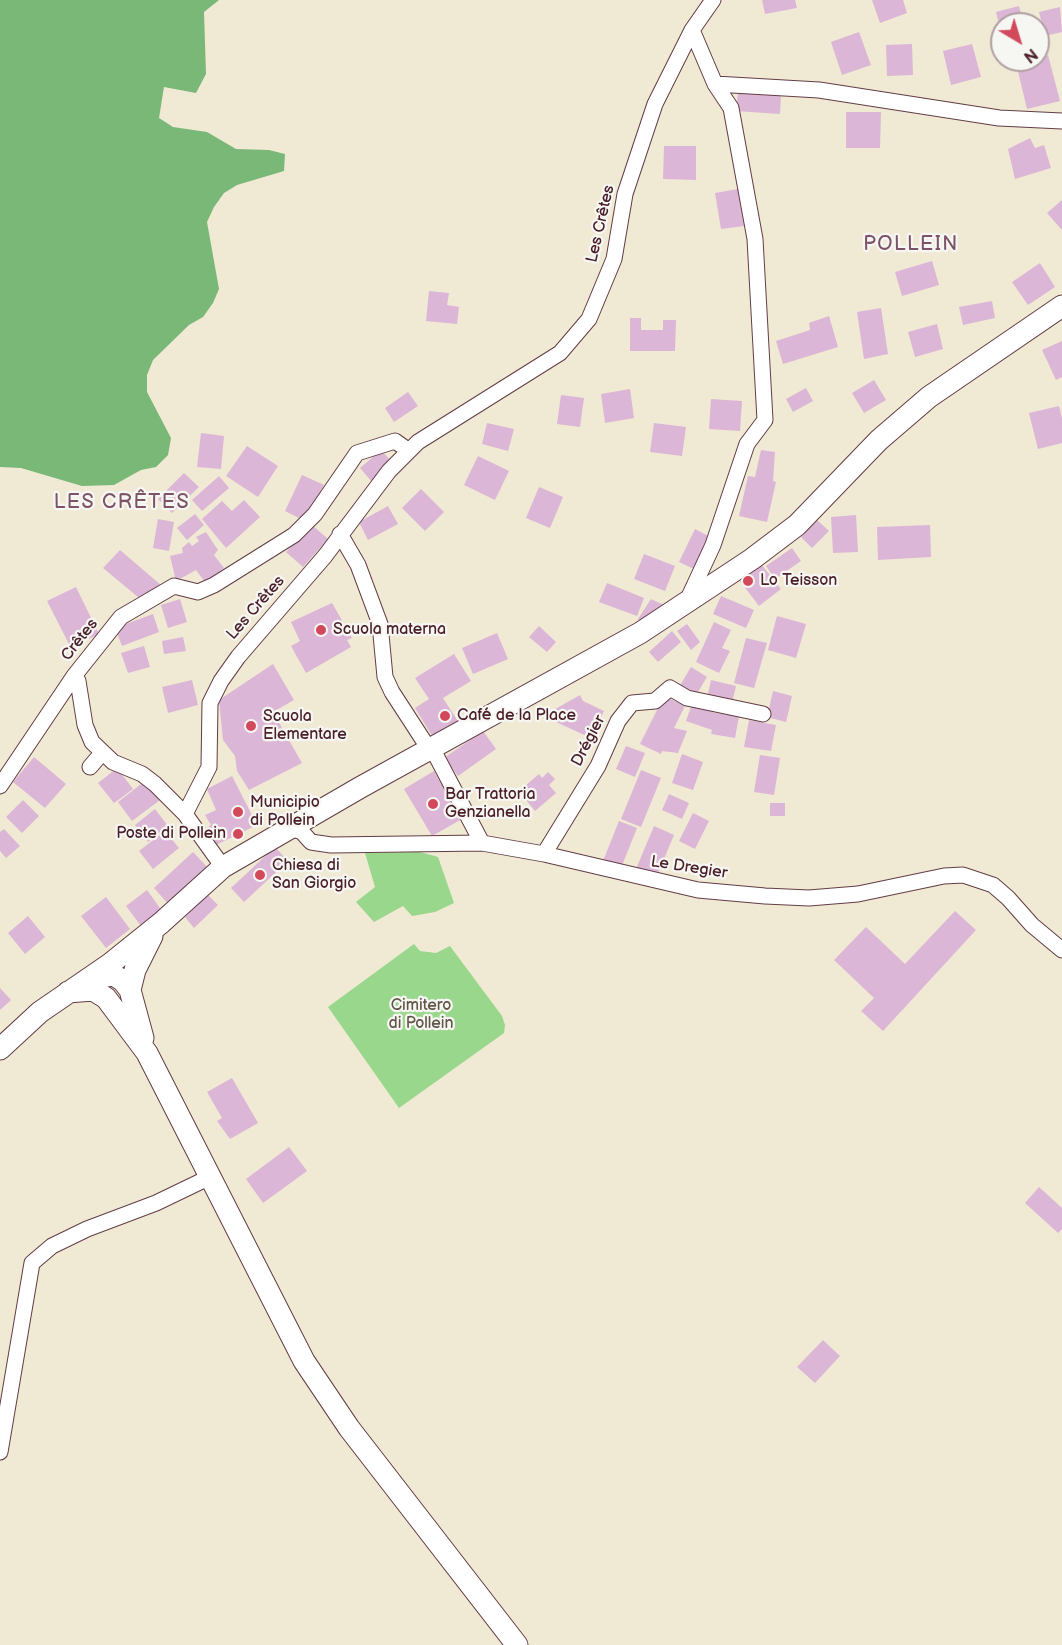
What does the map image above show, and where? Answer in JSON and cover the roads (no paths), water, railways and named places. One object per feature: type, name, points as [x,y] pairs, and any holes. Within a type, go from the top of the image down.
[{"type":"main road","points":[[0,1049],[40,1012],[68,992],[102,973],[223,867],[684,606],[797,525],[879,440],[929,397],[1062,306]]},
{"type":"main road","points":[[130,990],[146,945],[161,923]]},
{"type":"main road","points":[[102,973],[114,975],[130,990],[147,1053]]},
{"type":"main road","points":[[102,973],[106,998]]},
{"type":"main road","points":[[68,992],[93,990],[106,998],[147,1053],[304,1361],[349,1428],[517,1645]]},
{"type":"street","name":"Les Crêtes","points":[[185,814],[209,767],[210,704],[221,681],[238,657],[325,556],[389,471],[418,442],[560,353],[589,319],[614,259],[625,194],[655,104],[692,30],[713,0]]},
{"type":"street","points":[[684,606],[713,545],[747,444],[765,420],[755,238],[731,108],[715,84],[692,30]]},
{"type":"street","points":[[715,84],[819,90],[999,118],[1062,121]]},
{"type":"street","name":"Les Crêtes","points":[[121,617],[174,586],[198,592],[214,585],[285,541],[315,514],[357,453],[394,441],[409,451]]},
{"type":"street","points":[[340,534],[358,565],[380,624],[385,677],[392,692],[430,748],[482,843]]},
{"type":"street","name":"Crêtes","points":[[102,753],[92,742],[85,725],[78,681],[74,676],[121,617]]},
{"type":"street","points":[[0,786],[74,676]]},
{"type":"street","name":"Drégier","points":[[544,854],[598,766],[618,721],[632,703],[655,701],[670,688],[687,698],[763,714]]},
{"type":"street","points":[[90,767],[102,753],[113,762],[142,774],[185,814],[223,867]]},
{"type":"street","name":"Le Dregier","points":[[290,828],[303,832],[311,842],[331,845],[482,843],[544,854],[698,890],[808,898],[858,894],[944,876],[963,875],[993,885],[1032,925],[1062,950]]},
{"type":"street","points":[[0,1452],[32,1263],[52,1246],[87,1229],[156,1203],[210,1177]]},
{"type":"place","name":"Lo Teisson","points":[[748,581]]},
{"type":"place","name":"Scuola materna","points":[[321,630]]},
{"type":"place","name":"Café de la Place","points":[[445,716]]},
{"type":"place","name":"Scuola Elementare","points":[[251,726]]},
{"type":"place","name":"Bar Trattoria Genzianella","points":[[433,804]]},
{"type":"place","name":"Municipio di Pollein","points":[[238,812]]},
{"type":"place","name":"Poste di Pollein","points":[[238,834]]},
{"type":"place","name":"Chiesa di San Giorgio","points":[[260,875]]},
{"type":"district","name":"POLLEIN","points":[[911,245]]},
{"type":"district","name":"LES CRÊTES","points":[[122,503]]},
{"type":"park label","name":"Cimitero di Pollein","points":[[421,1015]]}]
